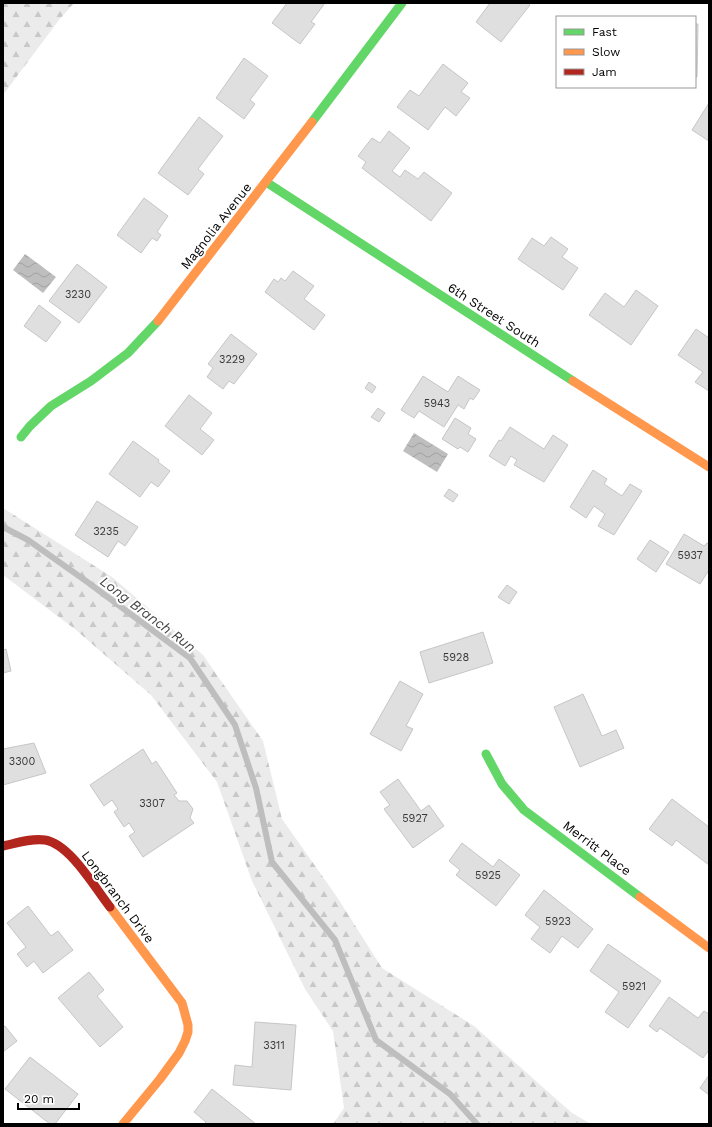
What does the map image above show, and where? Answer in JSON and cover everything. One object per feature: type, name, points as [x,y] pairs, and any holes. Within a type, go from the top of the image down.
[{"type":"street","name":"Magnolia Avenue","points":[[21,436],[51,406],[91,381],[128,352],[157,322],[402,3]]},
{"type":"street","name":"6th Street South","points":[[266,182],[533,356],[709,467]]},
{"type":"street","name":"Merritt Place","points":[[486,754],[505,789],[524,810],[709,948]]},
{"type":"street","name":"Longbranch Drive","points":[[3,846],[36,839],[57,844],[72,857],[182,1003],[187,1015],[188,1033],[184,1046],[175,1060],[123,1124]]},
{"type":"green space","points":[[3,3],[74,3],[59,20],[3,95]]},
{"type":"green space","points":[[3,508],[112,577],[203,655],[263,741],[282,819],[337,897],[382,968],[474,1026],[572,1113],[591,1124],[333,1124],[344,1108],[333,1031],[305,989],[252,881],[217,782],[151,695],[76,630],[3,575]]},
{"type":"water","points":[[25,254],[56,277],[43,293],[13,270]]},
{"type":"water","points":[[414,433],[448,454],[437,472],[403,451]]},
{"type":"building","points":[[287,3],[325,3],[311,22],[315,24],[300,44],[272,23]]},
{"type":"building","points":[[490,3],[527,3],[530,5],[501,42],[476,22]]},
{"type":"building","points":[[696,24],[698,24],[697,77]]},
{"type":"building","points":[[244,58],[268,76],[250,100],[255,104],[244,119],[216,98]]},
{"type":"building","points":[[443,64],[468,83],[461,92],[470,98],[456,116],[445,107],[428,130],[397,107],[410,90],[419,96]]},
{"type":"building","points":[[709,103],[709,141],[692,130]]},
{"type":"building","points":[[199,117],[223,136],[198,169],[204,174],[188,195],[158,173]]},
{"type":"building","points":[[389,131],[410,148],[392,171],[400,177],[405,170],[418,179],[424,172],[452,193],[431,221],[362,168],[366,162],[358,156],[372,138],[380,143]]},
{"type":"building","points":[[144,198],[168,216],[157,232],[161,235],[157,241],[152,238],[141,253],[117,235]]},
{"type":"building","points":[[551,237],[568,249],[562,257],[578,268],[563,290],[518,259],[532,238],[544,246]]},
{"type":"building","points":[[77,264],[107,287],[79,323],[49,301]]},
{"type":"building","points":[[293,271],[314,286],[304,299],[325,315],[314,330],[265,292],[274,279],[278,282],[281,278],[285,281]]},
{"type":"building","points":[[636,290],[658,306],[631,345],[589,315],[605,293],[624,307]]},
{"type":"building","points":[[39,305],[61,322],[46,342],[24,326]]},
{"type":"building","points":[[696,329],[709,338],[709,391],[695,382],[703,372],[678,355]]},
{"type":"building","points":[[231,334],[257,354],[234,384],[229,381],[223,389],[207,377],[213,368],[208,364]]},
{"type":"building","points":[[423,376],[448,392],[458,376],[480,390],[473,400],[470,398],[464,409],[458,405],[444,427],[419,411],[414,418],[401,410]]},
{"type":"building","points":[[369,382],[376,387],[372,393],[365,388]]},
{"type":"building","points":[[189,395],[212,413],[200,429],[214,440],[202,455],[165,426]]},
{"type":"building","points":[[378,408],[385,413],[379,422],[371,417]]},
{"type":"building","points":[[455,418],[471,428],[468,434],[476,439],[468,452],[460,447],[458,449],[442,439]]},
{"type":"building","points":[[510,427],[544,449],[553,435],[568,445],[544,482],[514,465],[517,460],[511,456],[505,466],[489,456],[499,440],[501,441]]},
{"type":"building","points":[[133,441],[159,460],[158,462],[170,471],[158,487],[151,482],[140,497],[109,474]]},
{"type":"building","points":[[593,470],[607,479],[604,484],[622,496],[630,484],[642,491],[614,535],[598,526],[605,514],[594,506],[586,518],[570,507]]},
{"type":"building","points":[[449,489],[458,495],[453,502],[444,496]]},
{"type":"building","points":[[97,501],[138,527],[125,546],[118,541],[108,557],[75,535]]},
{"type":"building","points":[[684,534],[704,546],[707,543],[709,544],[709,570],[700,584],[666,564]]},
{"type":"building","points":[[650,540],[669,552],[656,572],[637,559]]},
{"type":"building","points":[[507,585],[517,592],[509,604],[498,597]]},
{"type":"building","points":[[483,632],[493,663],[429,683],[420,652]]},
{"type":"building","points":[[6,649],[11,671],[3,673],[3,650]]},
{"type":"building","points":[[400,681],[423,694],[406,726],[413,729],[401,751],[370,734]]},
{"type":"building","points":[[583,694],[602,736],[616,730],[624,748],[580,767],[554,707]]},
{"type":"building","points":[[34,743],[46,773],[3,785],[3,749]]},
{"type":"building","points":[[143,749],[152,764],[156,761],[177,793],[174,795],[179,801],[187,801],[193,809],[190,818],[194,823],[143,857],[129,836],[135,832],[129,823],[124,827],[114,812],[118,809],[112,800],[104,806],[90,785]]},
{"type":"building","points":[[398,779],[421,811],[429,805],[444,826],[413,848],[384,809],[390,805],[380,792]]},
{"type":"building","points":[[672,799],[709,827],[709,865],[676,840],[672,846],[649,829]]},
{"type":"building","points":[[462,843],[493,867],[499,859],[520,875],[496,906],[456,875],[460,870],[449,861]]},
{"type":"building","points":[[544,890],[593,929],[578,948],[562,936],[550,953],[531,939],[540,927],[525,915]]},
{"type":"building","points":[[28,906],[51,936],[58,931],[73,950],[43,973],[34,961],[27,967],[17,954],[26,947],[7,923]]},
{"type":"building","points":[[608,944],[661,981],[628,1028],[605,1012],[619,992],[590,971]]},
{"type":"building","points":[[89,972],[104,990],[97,996],[123,1027],[100,1047],[58,998]]},
{"type":"building","points":[[669,997],[698,1018],[704,1011],[709,1014],[709,1050],[703,1058],[660,1028],[657,1032],[649,1026]]},
{"type":"building","points":[[255,1022],[296,1025],[291,1090],[233,1085],[235,1065],[252,1067]]},
{"type":"building","points":[[5,1026],[17,1041],[3,1052],[3,1027]]},
{"type":"building","points":[[30,1057],[78,1094],[55,1124],[50,1124],[5,1089]]},
{"type":"building","points":[[709,1075],[709,1095],[700,1088]]},
{"type":"building","points":[[212,1089],[256,1124],[204,1124],[206,1122],[194,1112]]},
{"type":"waterway","name":"Long Branch Run","points":[[3,527],[28,540],[190,658],[235,725],[256,788],[272,862],[335,940],[376,1040],[450,1094],[477,1124]]},
{"type":"traffic: fast","points":[[312,122],[402,3]]},
{"type":"traffic: fast","points":[[266,182],[573,381]]},
{"type":"traffic: fast","points":[[21,437],[51,406],[91,381],[128,353],[158,321]]},
{"type":"traffic: fast","points":[[486,754],[502,784],[524,810],[640,897]]},
{"type":"traffic: slow","points":[[158,321],[312,122]]},
{"type":"traffic: slow","points":[[573,381],[709,467]]},
{"type":"traffic: slow","points":[[640,897],[709,948]]},
{"type":"traffic: slow","points":[[110,907],[182,1003],[188,1025],[188,1032],[179,1053],[123,1124]]},
{"type":"traffic: jam","points":[[3,846],[34,840],[45,840],[54,843],[64,849],[73,858],[110,907]]}]
